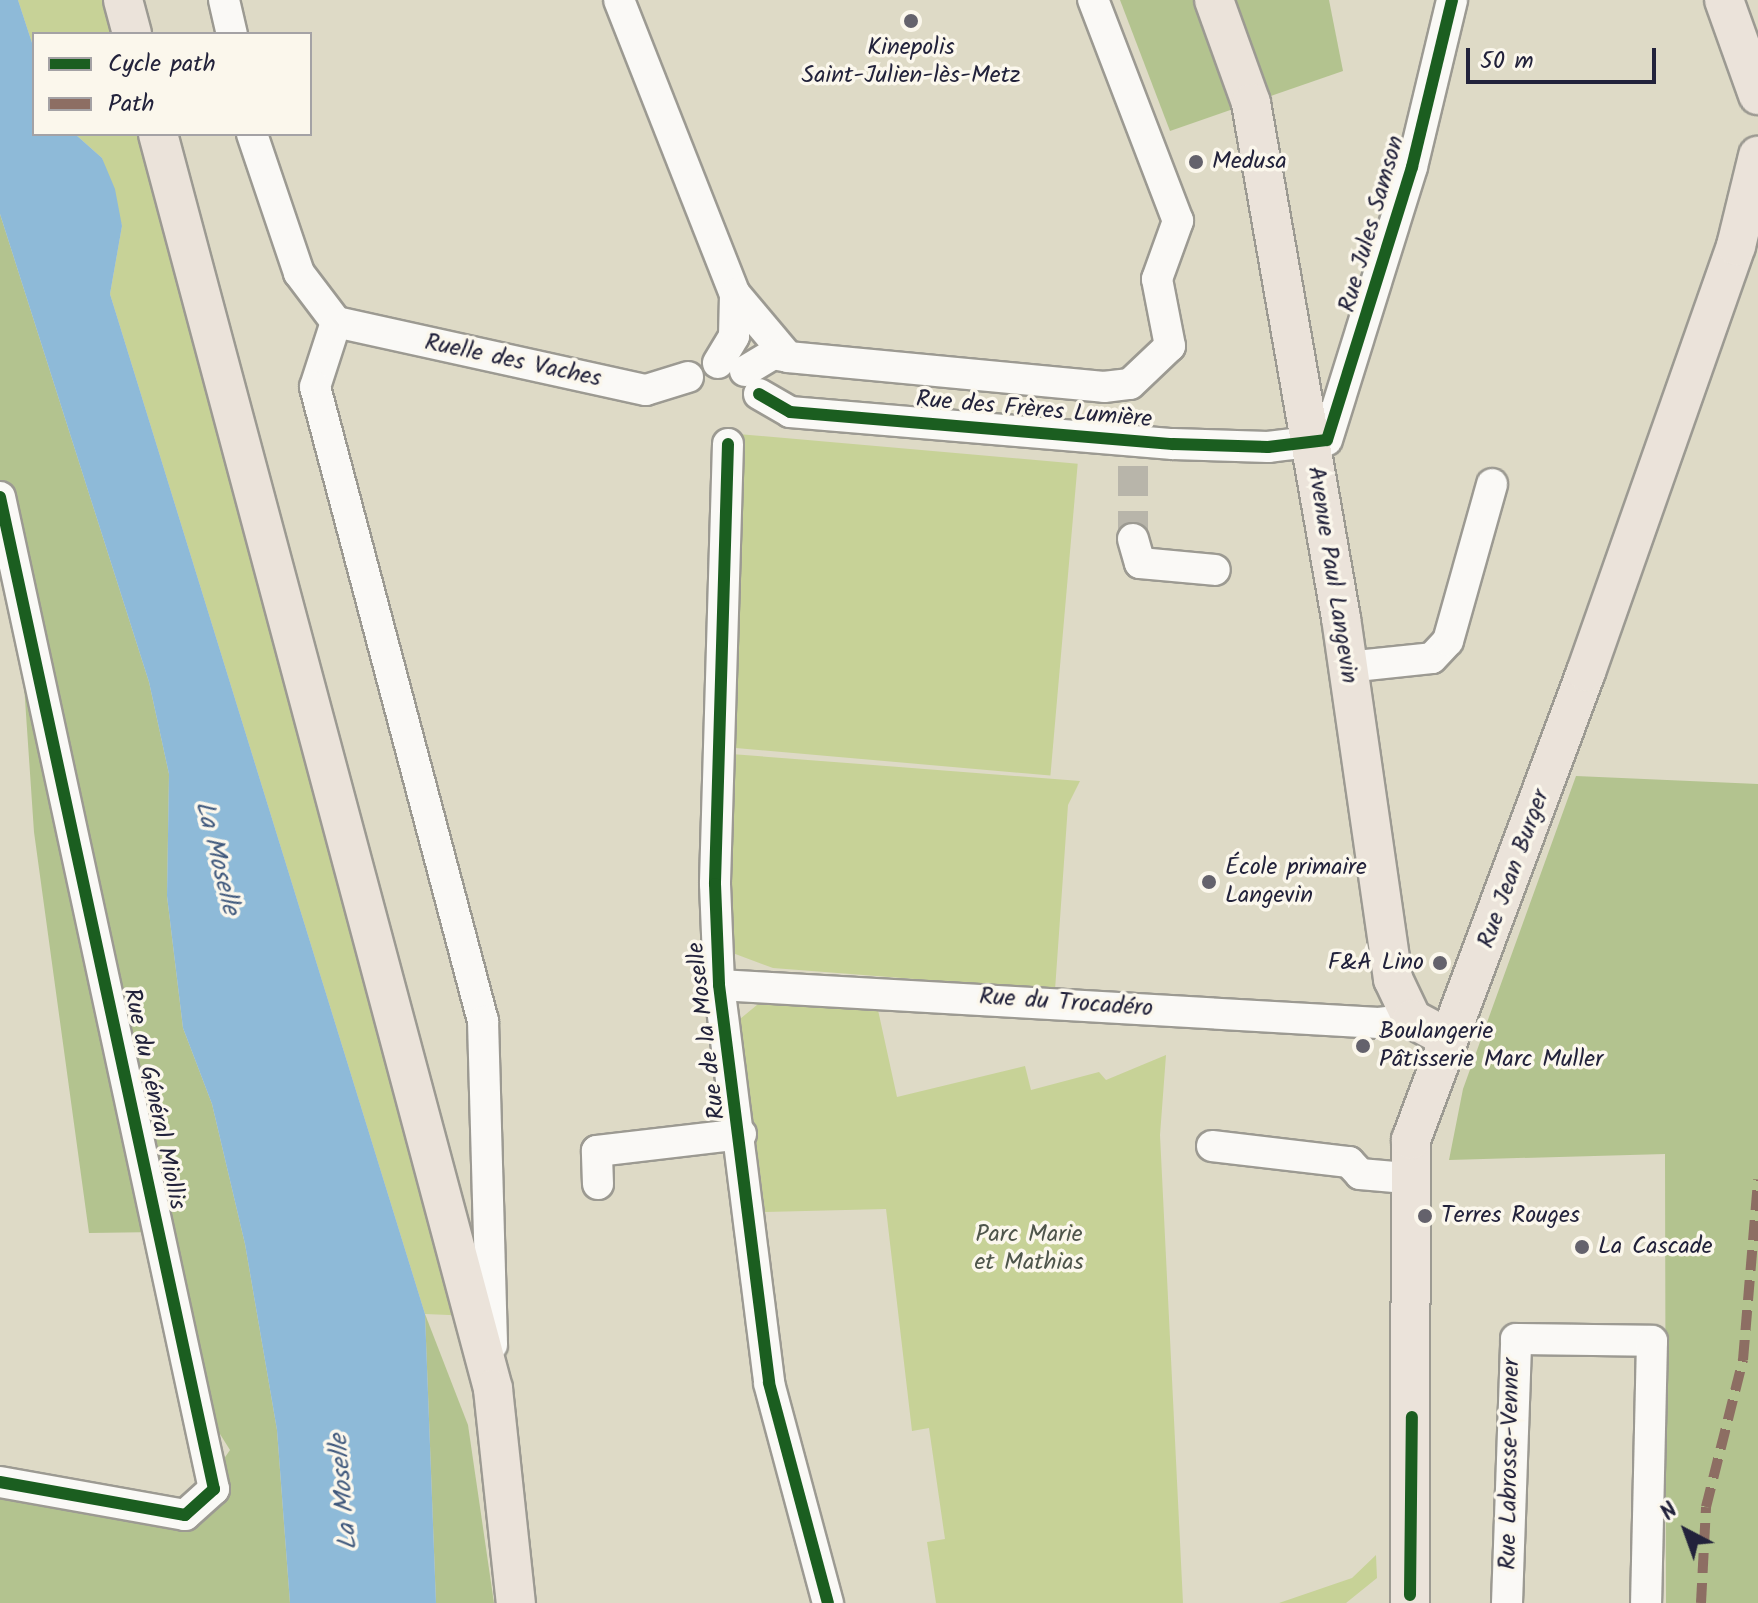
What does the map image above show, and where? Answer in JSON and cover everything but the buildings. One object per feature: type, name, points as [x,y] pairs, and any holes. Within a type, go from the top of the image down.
[{"type":"main road","points":[[123,0],[131,32]]},
{"type":"main road","name":"Avenue Paul Langevin","points":[[1214,0],[1251,103],[1311,444],[1393,979],[1412,1019]]},
{"type":"main road","points":[[1724,0],[1758,95]]},
{"type":"main road","points":[[159,136],[493,1389],[516,1603]]},
{"type":"main road","name":"Rue Jean Burger","points":[[1400,1600],[1416,1305],[1406,1178],[1421,1105],[1446,1037],[1500,914],[1736,246],[1758,156]]},
{"type":"main road","points":[[1412,1019],[1446,1037]]},
{"type":"street","points":[[224,0],[232,32]]},
{"type":"street","points":[[619,0],[735,294],[788,357]]},
{"type":"street","points":[[735,294],[734,336],[741,376],[773,354],[1104,387],[1130,384],[1153,369],[1170,346],[1157,279],[1178,221],[1093,0]]},
{"type":"street","name":"Rue Jules Samson","points":[[1311,444],[1327,440],[1338,425],[1452,0]]},
{"type":"street","points":[[253,136],[299,273],[336,322],[315,387],[483,1021],[493,1389]]},
{"type":"street","name":"Ruelle des Vaches","points":[[336,322],[646,390],[688,377]]},
{"type":"street","name":"Rue des Frères Lumière","points":[[741,376],[790,412],[1137,453],[1311,444]]},
{"type":"street","name":"Rue de la Moselle","points":[[728,444],[715,884],[719,985],[741,1134],[769,1383],[828,1603]]},
{"type":"street","points":[[1347,667],[1432,658],[1448,641],[1492,484]]},
{"type":"street","name":"Rue du Général Miollis","points":[[0,497],[214,1489],[185,1515],[0,1482]]},
{"type":"street","points":[[1133,539],[1140,563],[1215,570]]},
{"type":"street","name":"Rue du Trocadéro","points":[[719,985],[1379,1023],[1412,1019]]},
{"type":"street","points":[[598,1184],[597,1151],[741,1134]]},
{"type":"street","points":[[1212,1146],[1349,1162],[1360,1174],[1406,1178]]},
{"type":"street","name":"Rue Labrosse-Venner","points":[[1507,1603],[1516,1339],[1652,1341],[1646,1603]]},
{"type":"green space","points":[[18,0],[123,0],[131,32],[32,32],[32,43]]},
{"type":"green space","points":[[1120,0],[1329,0],[1343,71],[1170,131]]},
{"type":"green space","points":[[77,136],[159,136],[473,1316],[425,1314],[110,294],[122,226],[102,158]]},
{"type":"green space","points":[[0,214],[149,682],[169,774],[167,896],[183,1028],[212,1104],[245,1244],[277,1430],[290,1603],[0,1603],[0,1482],[165,1505],[201,1492],[230,1450],[193,1391],[159,1232],[89,1233],[34,832],[22,655],[0,549]]},
{"type":"green space","points":[[738,434],[1078,464],[1050,776],[711,746]]},
{"type":"green space","points":[[731,754],[1080,781],[1068,805],[1055,990],[773,968],[730,952]]},
{"type":"green space","points":[[1576,776],[1758,784],[1758,1603],[1666,1603],[1665,1154],[1449,1160],[1463,1089]]},
{"type":"green space","name":"Parc Marie et Mathias","points":[[763,1000],[878,1010],[897,1097],[1025,1066],[1031,1090],[1099,1072],[1106,1080],[1166,1055],[1160,1135],[1183,1603],[936,1603],[927,1542],[945,1539],[929,1428],[912,1431],[886,1209],[765,1212],[740,1019]]},
{"type":"green space","points":[[425,1314],[468,1425],[494,1603],[436,1603]]},
{"type":"green space","points":[[1376,1555],[1377,1578],[1346,1603],[1279,1603],[1352,1578]]},
{"type":"water","name":"La Moselle","points":[[0,0],[18,0],[32,43],[32,136],[77,136],[102,158],[115,189],[122,226],[110,294],[425,1314],[436,1603],[290,1603],[277,1430],[245,1244],[212,1104],[183,1028],[167,896],[169,774],[149,682],[0,214]]},
{"type":"tunnel","points":[[1133,466],[1133,539]]},
{"type":"marked path","points":[[1701,1603],[1706,1507],[1743,1360],[1758,1180]]},
{"type":"cycle path","points":[[759,394],[790,412],[1173,444],[1268,447],[1327,440],[1412,167],[1452,0]]},
{"type":"cycle path","points":[[728,444],[715,884],[719,985],[769,1383],[828,1603]]},
{"type":"cycle path","points":[[0,497],[214,1489],[185,1515],[0,1482]]},
{"type":"cycle path","points":[[1410,1595],[1412,1417]]},
{"type":"place","name":"Kinepolis Saint-Julien-lès-Metz","points":[[911,21]]},
{"type":"place","name":"Medusa","points":[[1196,162]]},
{"type":"place","name":"École primaire Langevin","points":[[1209,882]]},
{"type":"place","name":"F&A Lino","points":[[1440,963]]},
{"type":"place","name":"Boulangerie Pâtisserie Marc Muller","points":[[1363,1046]]},
{"type":"place","name":"Terres Rouges","points":[[1425,1216]]},
{"type":"place","name":"La Cascade","points":[[1582,1247]]}]
